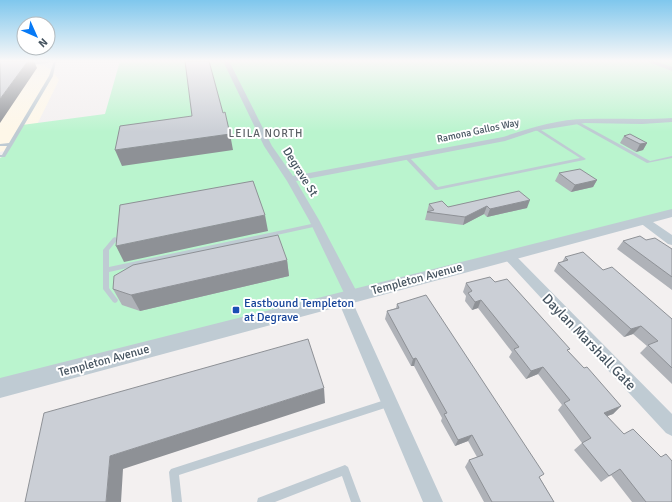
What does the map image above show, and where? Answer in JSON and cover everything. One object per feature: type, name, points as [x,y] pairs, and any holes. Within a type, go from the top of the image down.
[{"type":"street","name":"Degrave St","points":[[238,84],[268,146],[290,179],[316,225],[348,297]]},
{"type":"street","name":"Ramona Gallos Way","points":[[290,179],[505,139],[537,129],[576,122],[593,120],[642,122],[672,120]]},
{"type":"street","name":"Templeton Avenue","points":[[0,388],[672,213]]},
{"type":"street","points":[[643,220],[672,241]]},
{"type":"street","name":"Daylan Marshall Gate","points":[[508,255],[672,427]]},
{"type":"street","points":[[348,297],[390,403],[434,502]]},
{"type":"lane","points":[[0,156],[4,156],[46,84]]},
{"type":"lane","points":[[576,122],[649,162],[672,157]]},
{"type":"lane","points":[[406,158],[437,189],[584,159],[537,129]]},
{"type":"lane","points":[[0,145],[11,144]]},
{"type":"lane","points":[[106,270],[316,225]]},
{"type":"lane","points":[[115,300],[106,289],[106,250],[116,240]]},
{"type":"lane","points":[[177,502],[174,472],[390,403]]},
{"type":"lane","points":[[262,502],[345,470],[356,502]]},
{"type":"shaded area","points":[[0,84],[57,84],[27,145],[0,152]]},
{"type":"green space","points":[[113,84],[672,84],[672,213],[0,388],[0,158],[4,156],[22,125],[105,114]]},
{"type":"building","points":[[0,84],[11,84],[0,99]]},
{"type":"building","points":[[188,84],[215,84],[223,113],[225,112],[230,134],[115,150],[120,126],[192,116]]},
{"type":"building","points":[[630,134],[647,143],[640,144],[624,136]]},
{"type":"building","points":[[580,169],[597,180],[575,185],[559,173]]},
{"type":"building","points":[[253,181],[265,215],[116,246],[120,205]]},
{"type":"building","points":[[519,191],[530,200],[490,209],[487,206],[465,217],[427,212],[434,210],[429,204],[442,201],[448,207]]},
{"type":"building","points":[[278,235],[287,260],[131,295],[113,289],[114,276],[133,265]]},
{"type":"building","points":[[640,236],[646,240],[655,238],[672,249],[672,277],[623,241]]},
{"type":"building","points":[[583,252],[603,270],[612,267],[672,319],[672,368],[648,345],[658,341],[641,326],[631,329],[558,263],[568,260],[565,257]]},
{"type":"building","points":[[490,277],[495,282],[507,279],[570,349],[567,350],[584,368],[587,367],[621,406],[604,413],[624,434],[633,429],[661,457],[666,454],[672,461],[672,502],[646,502],[620,469],[609,476],[582,443],[591,438],[564,403],[570,400],[543,367],[531,371],[514,349],[519,347],[481,300],[475,302],[468,293],[472,291],[466,283]]},
{"type":"building","points":[[426,295],[544,474],[539,477],[554,502],[492,502],[469,460],[483,455],[472,435],[458,440],[444,414],[447,413],[416,358],[413,359],[387,311],[399,308],[397,304]]},
{"type":"building","points":[[308,339],[324,388],[110,456],[106,502],[25,502],[44,413]]},
{"type":"place","name":"Eastbound Templeton at Degrave","points":[[236,310]]},
{"type":"district","name":"LEILA NORTH","points":[[266,133]]}]
